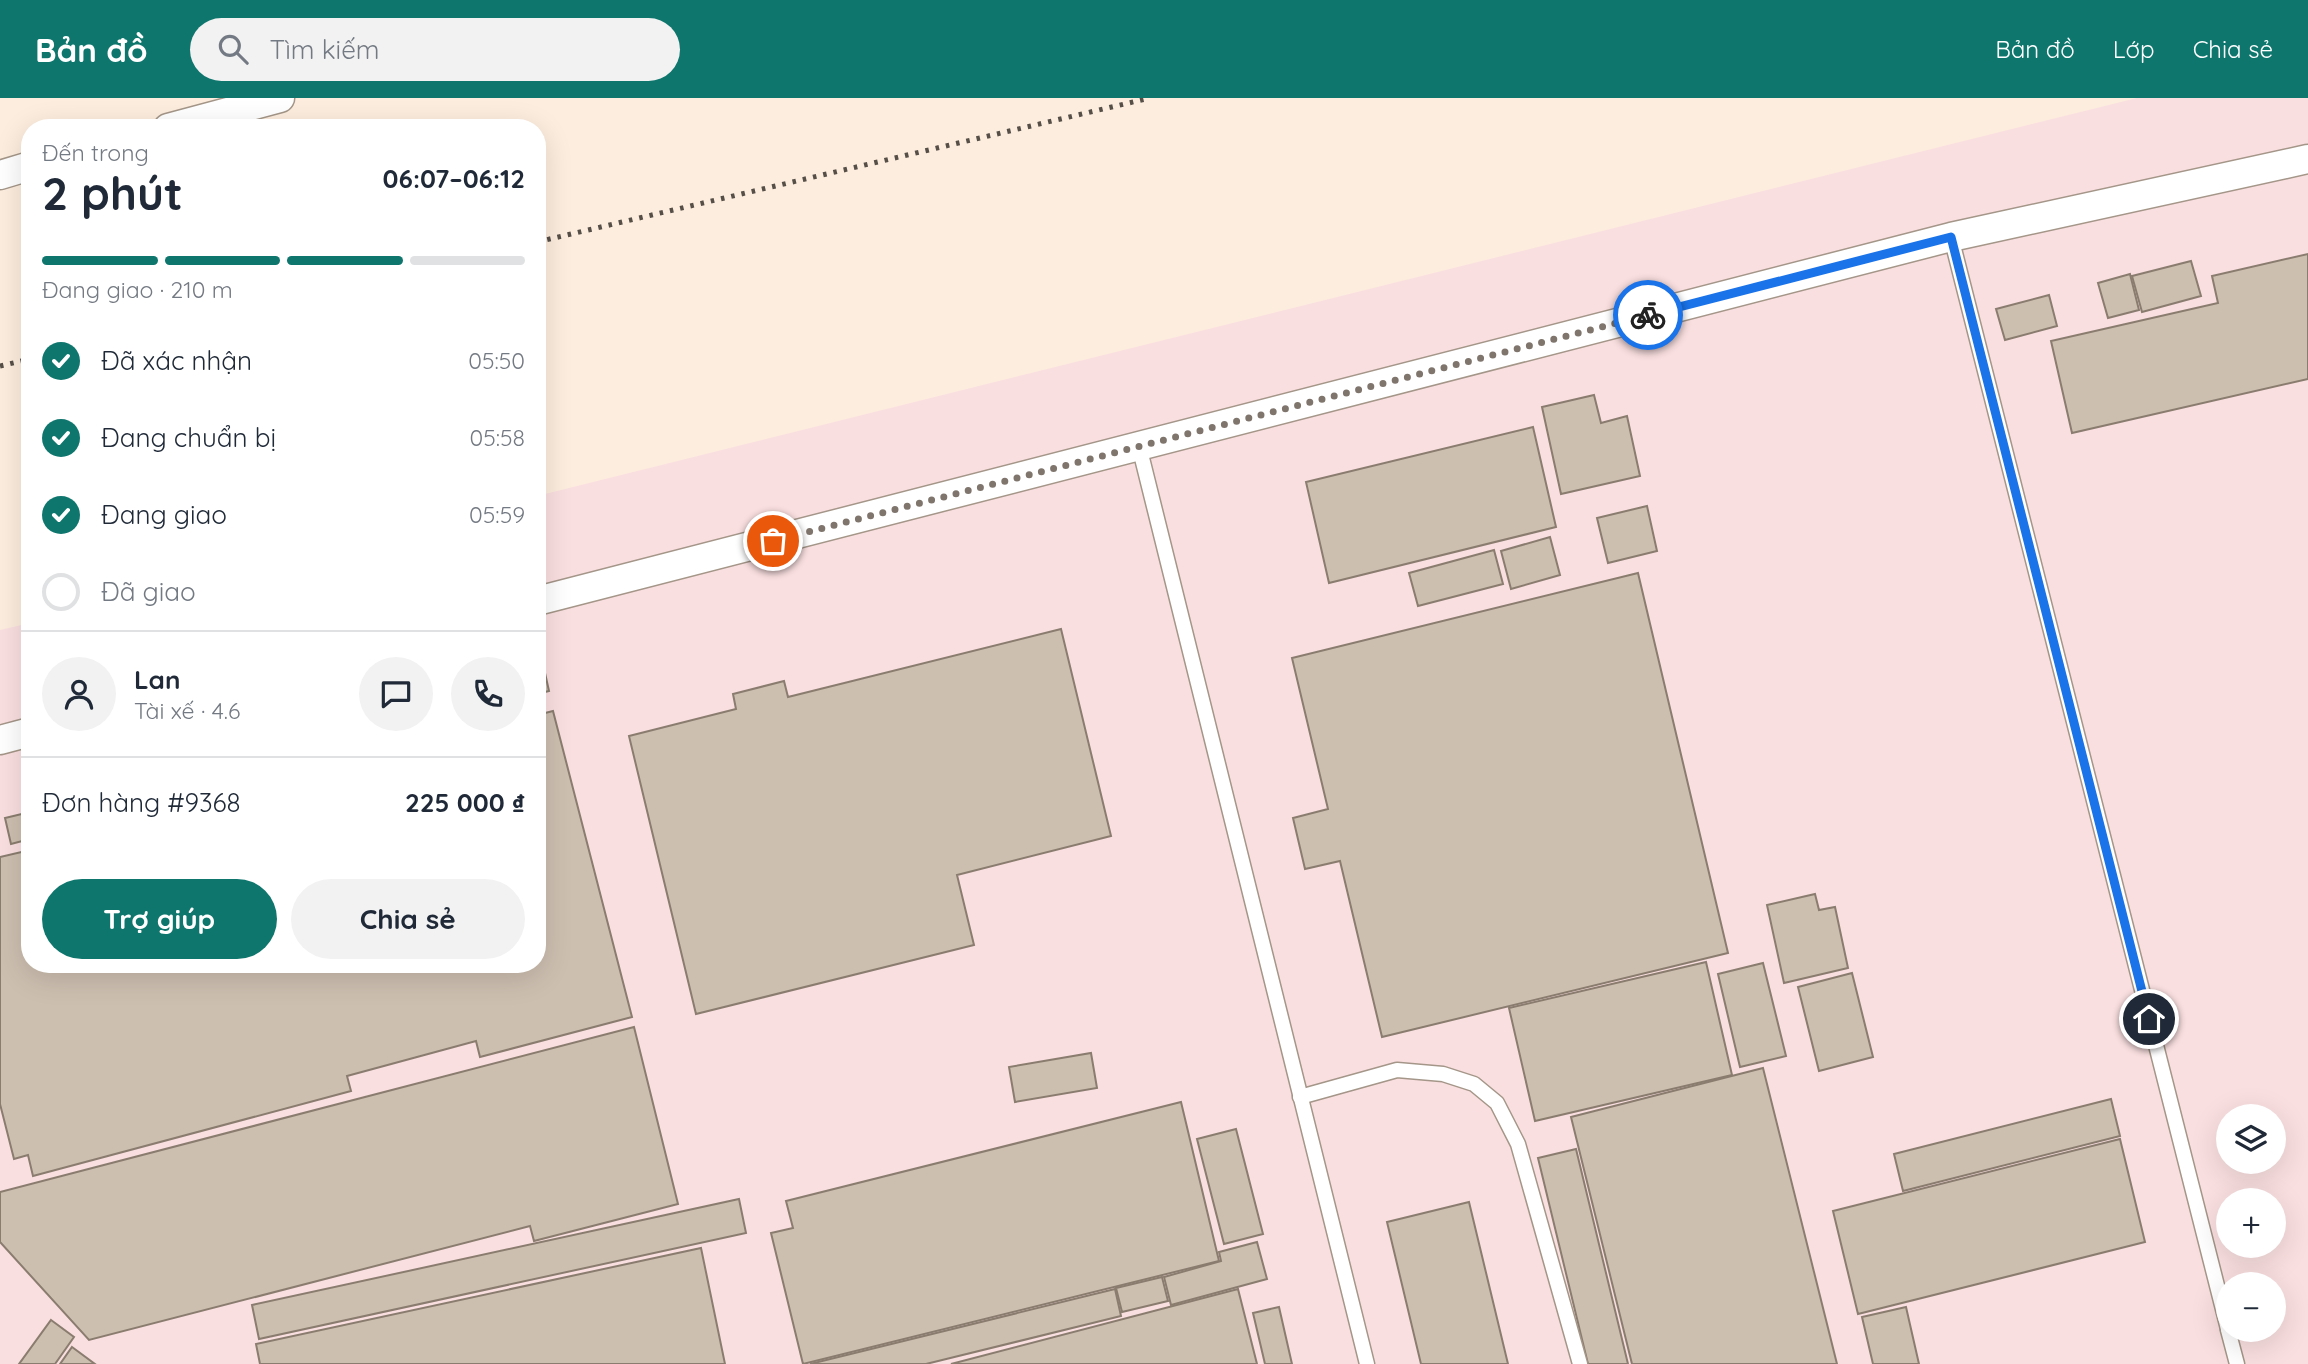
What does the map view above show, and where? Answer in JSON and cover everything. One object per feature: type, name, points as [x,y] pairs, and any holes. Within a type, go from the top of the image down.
[{"type":"street","points":[[202,119],[280,98]]},
{"type":"street","points":[[546,599],[1951,237],[2308,159]]},
{"type":"street","points":[[0,175],[21,169]]},
{"type":"street","points":[[0,740],[21,734]]},
{"type":"lane","points":[[1951,237],[2216,1282]]},
{"type":"lane","points":[[1139,446],[1367,1364]]},
{"type":"lane","points":[[1300,1097],[1397,1070],[1443,1074],[1474,1084],[1497,1103],[1518,1144],[1580,1364]]},
{"type":"lane","points":[[2231,1342],[2237,1364]]},
{"type":"shaded area","points":[[2137,98],[2308,98],[2308,1364],[0,1364],[0,630],[21,625],[21,973],[546,973],[546,494]]},
{"type":"building","points":[[2308,254],[2308,379],[2072,433],[2051,341],[2218,303],[2212,276]]},
{"type":"building","points":[[2191,261],[2201,296],[2142,312],[2132,276]]},
{"type":"building","points":[[2130,274],[2139,310],[2108,318],[2098,283]]},
{"type":"building","points":[[2049,295],[2057,326],[2005,340],[1996,309]]},
{"type":"building","points":[[1594,395],[1601,423],[1627,416],[1640,476],[1561,494],[1542,407]]},
{"type":"building","points":[[1533,427],[1556,527],[1329,583],[1306,482]]},
{"type":"building","points":[[1647,506],[1657,551],[1608,563],[1597,518]]},
{"type":"building","points":[[1550,537],[1560,575],[1511,589],[1501,551]]},
{"type":"building","points":[[1494,550],[1503,584],[1418,606],[1409,573]]},
{"type":"building","points":[[1638,573],[1728,953],[1382,1037],[1340,861],[1305,869],[1293,818],[1328,809],[1292,658]]},
{"type":"building","points":[[1061,629],[1111,836],[957,875],[974,945],[696,1014],[629,736],[736,709],[733,694],[784,681],[788,697]]},
{"type":"building","points":[[553,711],[632,1017],[480,1057],[476,1041],[347,1076],[351,1091],[33,1176],[28,1155],[14,1159],[0,1104],[0,857],[21,852],[21,973],[546,973],[546,713]]},
{"type":"building","points":[[21,814],[21,841],[11,844],[5,818]]},
{"type":"building","points":[[1815,894],[1819,910],[1835,907],[1848,968],[1784,983],[1767,905]]},
{"type":"building","points":[[1706,962],[1732,1075],[1535,1121],[1509,1008]]},
{"type":"building","points":[[1763,963],[1786,1056],[1740,1067],[1718,974]]},
{"type":"building","points":[[1852,973],[1873,1057],[1819,1071],[1798,987]]},
{"type":"building","points":[[634,1027],[678,1204],[534,1241],[530,1226],[89,1340],[0,1242],[0,1192]]},
{"type":"building","points":[[1091,1053],[1097,1088],[1015,1102],[1009,1067]]},
{"type":"building","points":[[1763,1068],[1837,1364],[1632,1364],[1571,1117]]},
{"type":"building","points":[[2111,1099],[2120,1136],[1903,1191],[1894,1154]]},
{"type":"building","points":[[1181,1102],[1219,1261],[803,1364],[771,1233],[793,1228],[786,1201]]},
{"type":"building","points":[[1236,1129],[1263,1234],[1224,1244],[1197,1139]]},
{"type":"building","points":[[2120,1139],[2145,1242],[1858,1314],[1833,1211]]},
{"type":"building","points":[[1576,1149],[1628,1364],[1588,1364],[1538,1158]]},
{"type":"building","points":[[739,1199],[746,1233],[259,1339],[252,1305]]},
{"type":"building","points":[[1469,1202],[1508,1364],[1421,1364],[1387,1222]]},
{"type":"building","points":[[1257,1242],[1267,1279],[1171,1305],[1164,1277],[1221,1261],[1219,1252]]},
{"type":"building","points":[[701,1248],[725,1364],[260,1364],[256,1344]]},
{"type":"building","points":[[1162,1277],[1168,1301],[1122,1312],[1116,1288]]},
{"type":"building","points":[[1115,1289],[1121,1316],[926,1364],[810,1364]]},
{"type":"building","points":[[1238,1289],[1257,1364],[951,1364]]},
{"type":"building","points":[[1279,1307],[1292,1364],[1265,1364],[1253,1313]]},
{"type":"building","points":[[1906,1307],[1919,1364],[1873,1364],[1862,1317]]},
{"type":"building","points":[[51,1320],[74,1337],[55,1364],[19,1364]]},
{"type":"building","points":[[72,1347],[95,1364],[60,1364]]},
{"type":"railway","points":[[546,240],[1150,98]]},
{"type":"railway","points":[[0,366],[21,361]]},
{"type":"way so far","points":[[773,541],[1648,315]]},
{"type":"route","points":[[1648,315],[1951,237],[2149,1019]]}]
